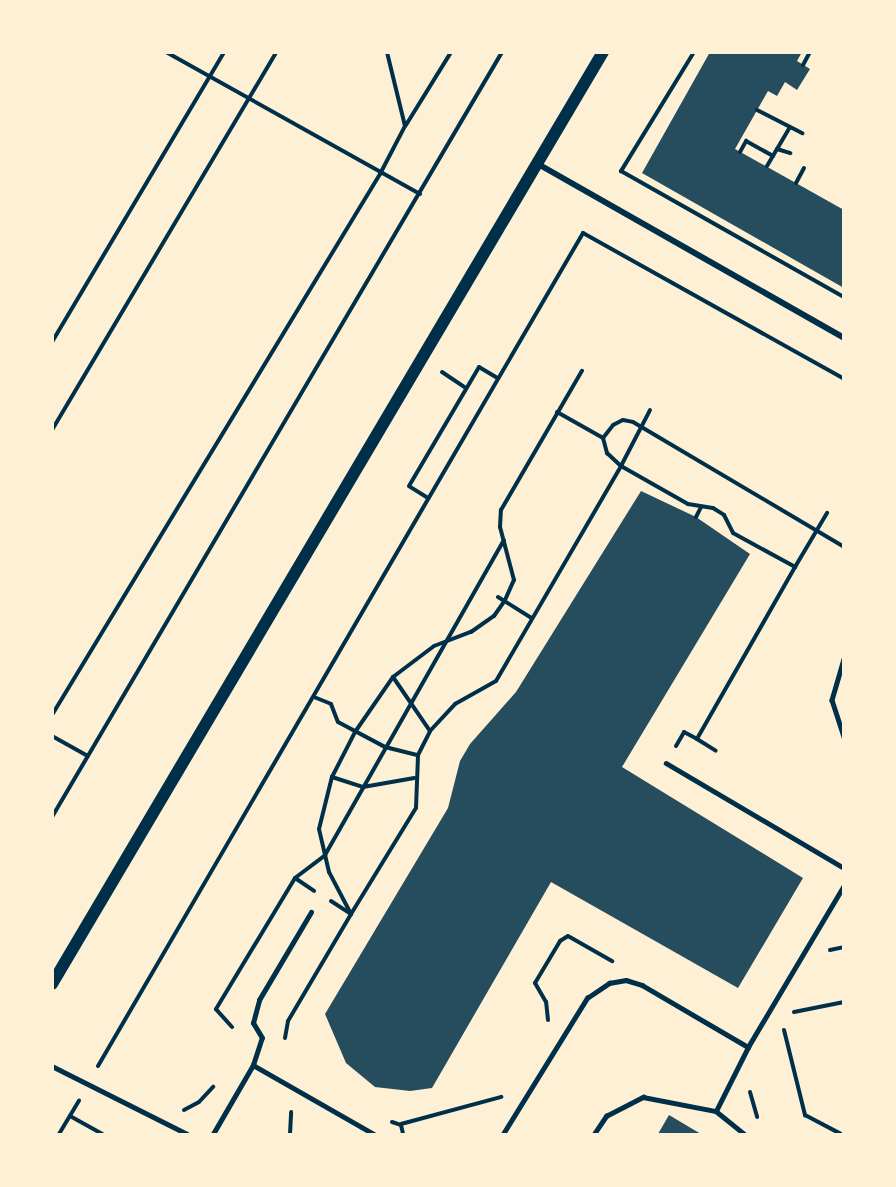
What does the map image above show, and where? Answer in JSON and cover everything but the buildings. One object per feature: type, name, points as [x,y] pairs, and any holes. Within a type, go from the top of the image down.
[{"type":"main road","points":[[52,984],[603,52]]},
{"type":"street","points":[[538,164],[843,338]]},
{"type":"lane","points":[[843,659],[832,700],[843,738]]},
{"type":"lane","points":[[666,763],[843,868]]},
{"type":"lane","points":[[716,1111],[748,1047],[843,885]]},
{"type":"lane","points":[[213,1134],[253,1065],[262,1038],[253,1023],[259,1000],[311,912]]},
{"type":"lane","points":[[503,1134],[587,998],[609,983],[626,980],[642,985],[748,1047]]},
{"type":"lane","points":[[253,1065],[374,1134]]},
{"type":"lane","points":[[52,1066],[187,1134]]},
{"type":"lane","points":[[594,1134],[606,1116],[643,1097],[716,1111],[744,1134]]},
{"type":"path","points":[[166,52],[247,100],[420,194]]},
{"type":"path","points":[[52,342],[224,52]]},
{"type":"path","points":[[52,430],[276,52]]},
{"type":"path","points":[[387,52],[405,126]]},
{"type":"path","points":[[52,714],[380,174],[405,126],[451,52]]},
{"type":"path","points":[[52,817],[502,52]]},
{"type":"path","points":[[694,52],[621,171],[843,297]]},
{"type":"path","points":[[803,65],[810,52]]},
{"type":"path","points":[[757,110],[802,133]]},
{"type":"path","points":[[767,166],[790,127]]},
{"type":"path","points":[[740,152],[746,141],[773,156]]},
{"type":"path","points":[[777,149],[790,153]]},
{"type":"path","points":[[796,183],[804,168]]},
{"type":"path","points":[[59,1134],[583,233],[843,379]]},
{"type":"path","points":[[428,498],[409,486],[479,367],[497,378]]},
{"type":"path","points":[[351,915],[329,872],[319,829],[332,777],[355,732],[393,677],[434,646],[471,632],[494,616],[505,600],[514,580],[504,539],[501,510],[582,371]]},
{"type":"path","points":[[284,1041],[288,1021],[416,808],[414,778],[418,755],[430,731],[455,704],[496,681],[644,428],[650,410]]},
{"type":"path","points":[[557,412],[603,438]]},
{"type":"path","points":[[795,567],[734,533],[724,515],[688,504],[621,466],[607,453],[603,438],[605,430],[623,420],[644,428],[843,547]]},
{"type":"path","points":[[696,518],[701,507]]},
{"type":"path","points":[[697,740],[827,513]]},
{"type":"path","points":[[236,1032],[216,1009],[295,878],[325,855],[504,539]]},
{"type":"path","points":[[498,597],[532,618]]},
{"type":"path","points":[[393,677],[430,731]]},
{"type":"path","points":[[314,697],[332,704],[338,722],[355,732],[386,747],[418,755]]},
{"type":"path","points":[[666,763],[684,732],[716,751]]},
{"type":"path","points":[[52,736],[88,756]]},
{"type":"path","points":[[332,777],[363,787],[414,778]]},
{"type":"path","points":[[295,878],[351,915]]},
{"type":"path","points":[[544,1029],[549,1019],[546,1002],[535,983],[560,941],[568,936],[620,966]]},
{"type":"path","points":[[792,1013],[843,1002]]},
{"type":"path","points":[[783,1026],[805,1115],[841,1134]]},
{"type":"path","points":[[177,1113],[199,1102],[222,1078]]},
{"type":"path","points":[[390,1121],[401,1125],[505,1096],[499,1106]]},
{"type":"path","points":[[287,1109],[292,1113],[290,1134]]},
{"type":"path","points":[[70,1116],[102,1134]]},
{"type":"path","points":[[401,1125],[403,1134]]}]
